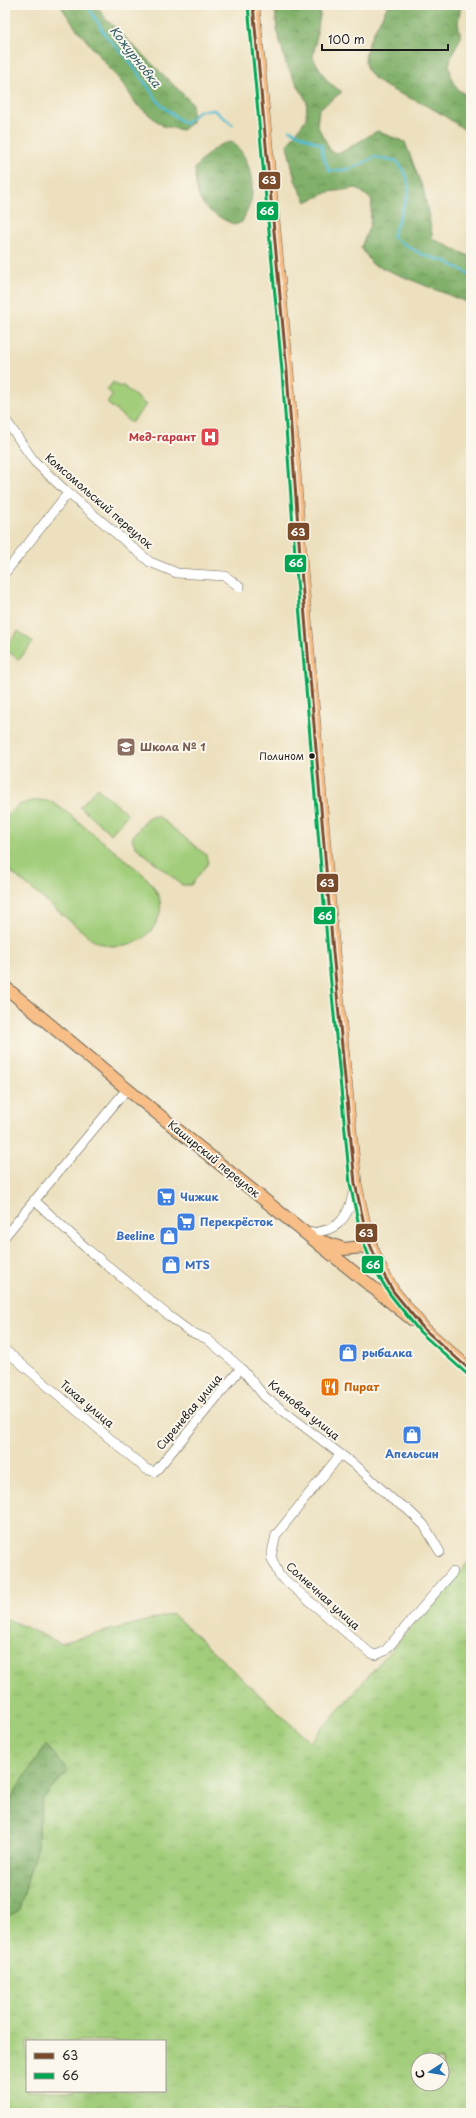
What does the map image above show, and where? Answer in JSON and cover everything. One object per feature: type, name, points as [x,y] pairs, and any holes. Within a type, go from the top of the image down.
[{"type":"highway","points":[[253,5],[286,356],[301,569],[332,944],[355,1183],[371,1246],[393,1291],[424,1329],[471,1371]]},
{"type":"main road","name":"Каширский переулок","points":[[5,987],[304,1234],[424,1329]]},
{"type":"main road","points":[[304,1234],[319,1241],[344,1249],[371,1246]]},
{"type":"street","name":"Комсомольский переулок","points":[[5,419],[34,461],[68,493],[150,562],[177,573],[225,576],[240,587]]},
{"type":"street","points":[[5,573],[68,493]]},
{"type":"street","points":[[5,1236],[127,1089]]},
{"type":"street","points":[[304,1234],[323,1232],[342,1222],[351,1205],[355,1183]]},
{"type":"street","name":"Кленовая улица","points":[[34,1200],[86,1248],[169,1316],[189,1331],[207,1339],[241,1368],[265,1397],[360,1470],[393,1500],[424,1525],[440,1552]]},
{"type":"street","name":"Тихая улица","points":[[5,1350],[146,1469],[155,1472]]},
{"type":"street","name":"Сиреневая улица","points":[[155,1472],[241,1368]]},
{"type":"street","name":"Солнечная улица","points":[[340,1455],[276,1535],[271,1558],[279,1575],[370,1654],[376,1655],[385,1651],[453,1572]]},
{"type":"green space","points":[[60,5],[97,5],[105,18],[192,103],[192,122],[182,130],[163,126],[137,105],[123,84],[75,27]]},
{"type":"green space","points":[[275,5],[320,5],[321,9],[313,58],[328,82],[342,92],[319,109],[317,125],[332,153],[342,152],[377,131],[405,142],[424,192],[433,239],[471,257],[471,304],[372,264],[361,247],[370,225],[372,200],[357,188],[329,192],[306,202],[295,180],[287,145],[306,119],[307,102],[286,64],[277,30]]},
{"type":"green space","points":[[388,5],[461,5],[458,23],[461,37],[452,54],[449,65],[452,79],[457,89],[471,98],[471,134],[433,109],[380,83],[367,69],[365,61],[367,47]]},
{"type":"green space","points":[[233,142],[243,154],[249,169],[252,185],[251,201],[248,209],[242,222],[235,225],[216,215],[203,204],[199,198],[195,180],[195,168],[212,150],[221,145]]},
{"type":"green space","points":[[113,382],[120,387],[122,385],[146,405],[131,423],[107,403],[113,395],[107,390]]},
{"type":"green space","points":[[18,631],[33,642],[19,660],[5,649]]},
{"type":"green space","points":[[97,788],[128,814],[111,834],[80,807]]},
{"type":"green space","points":[[36,800],[50,801],[64,810],[144,875],[149,881],[159,897],[159,917],[151,931],[139,941],[131,944],[116,946],[94,941],[11,872],[5,864],[5,817],[19,805]]},
{"type":"green space","points":[[158,816],[206,855],[208,863],[191,885],[182,885],[135,846],[132,838],[148,817]]},
{"type":"green space","points":[[471,1559],[471,2113],[5,2113],[5,1918],[19,1910],[37,1846],[42,1800],[68,1770],[5,1821],[5,1618],[60,1643],[173,1614],[310,1742]]},
{"type":"green space","points":[[46,1745],[68,1770],[42,1800],[37,1846],[19,1910],[5,1918],[5,1821],[12,1796]]},
{"type":"waterway","name":"Кожурновка","points":[[87,5],[106,36],[128,59],[161,105],[185,124],[199,111],[214,110],[233,125]]},
{"type":"waterway","name":"Кожурновка","points":[[290,130],[322,145],[322,153],[329,171],[351,169],[375,157],[397,161],[407,177],[409,192],[392,237],[423,255],[445,261],[471,275]]},
{"type":"transit line","name":"66","points":[[248,5],[282,371],[296,569],[328,952],[350,1184],[362,1239],[374,1268],[389,1293],[420,1332],[468,1375]]},
{"type":"transit line","name":"63","points":[[253,5],[287,371],[301,569],[333,952],[355,1183],[367,1237],[379,1266],[393,1291],[424,1329],[471,1371]]},
{"type":"place","name":"Мед-гарант","points":[[210,437]]},
{"type":"place","name":"Школа № 1","points":[[126,747]]},
{"type":"place","name":"Полином","points":[[312,756]]},
{"type":"place","name":"Чижик","points":[[166,1197]]},
{"type":"place","name":"Перекрёсток","points":[[186,1222]]},
{"type":"place","name":"Beeline","points":[[169,1236]]},
{"type":"place","name":"MTS","points":[[171,1265]]},
{"type":"place","name":"рыбалка","points":[[348,1353]]},
{"type":"place","name":"Пират","points":[[330,1387]]},
{"type":"place","name":"Апельсин","points":[[412,1435]]}]
